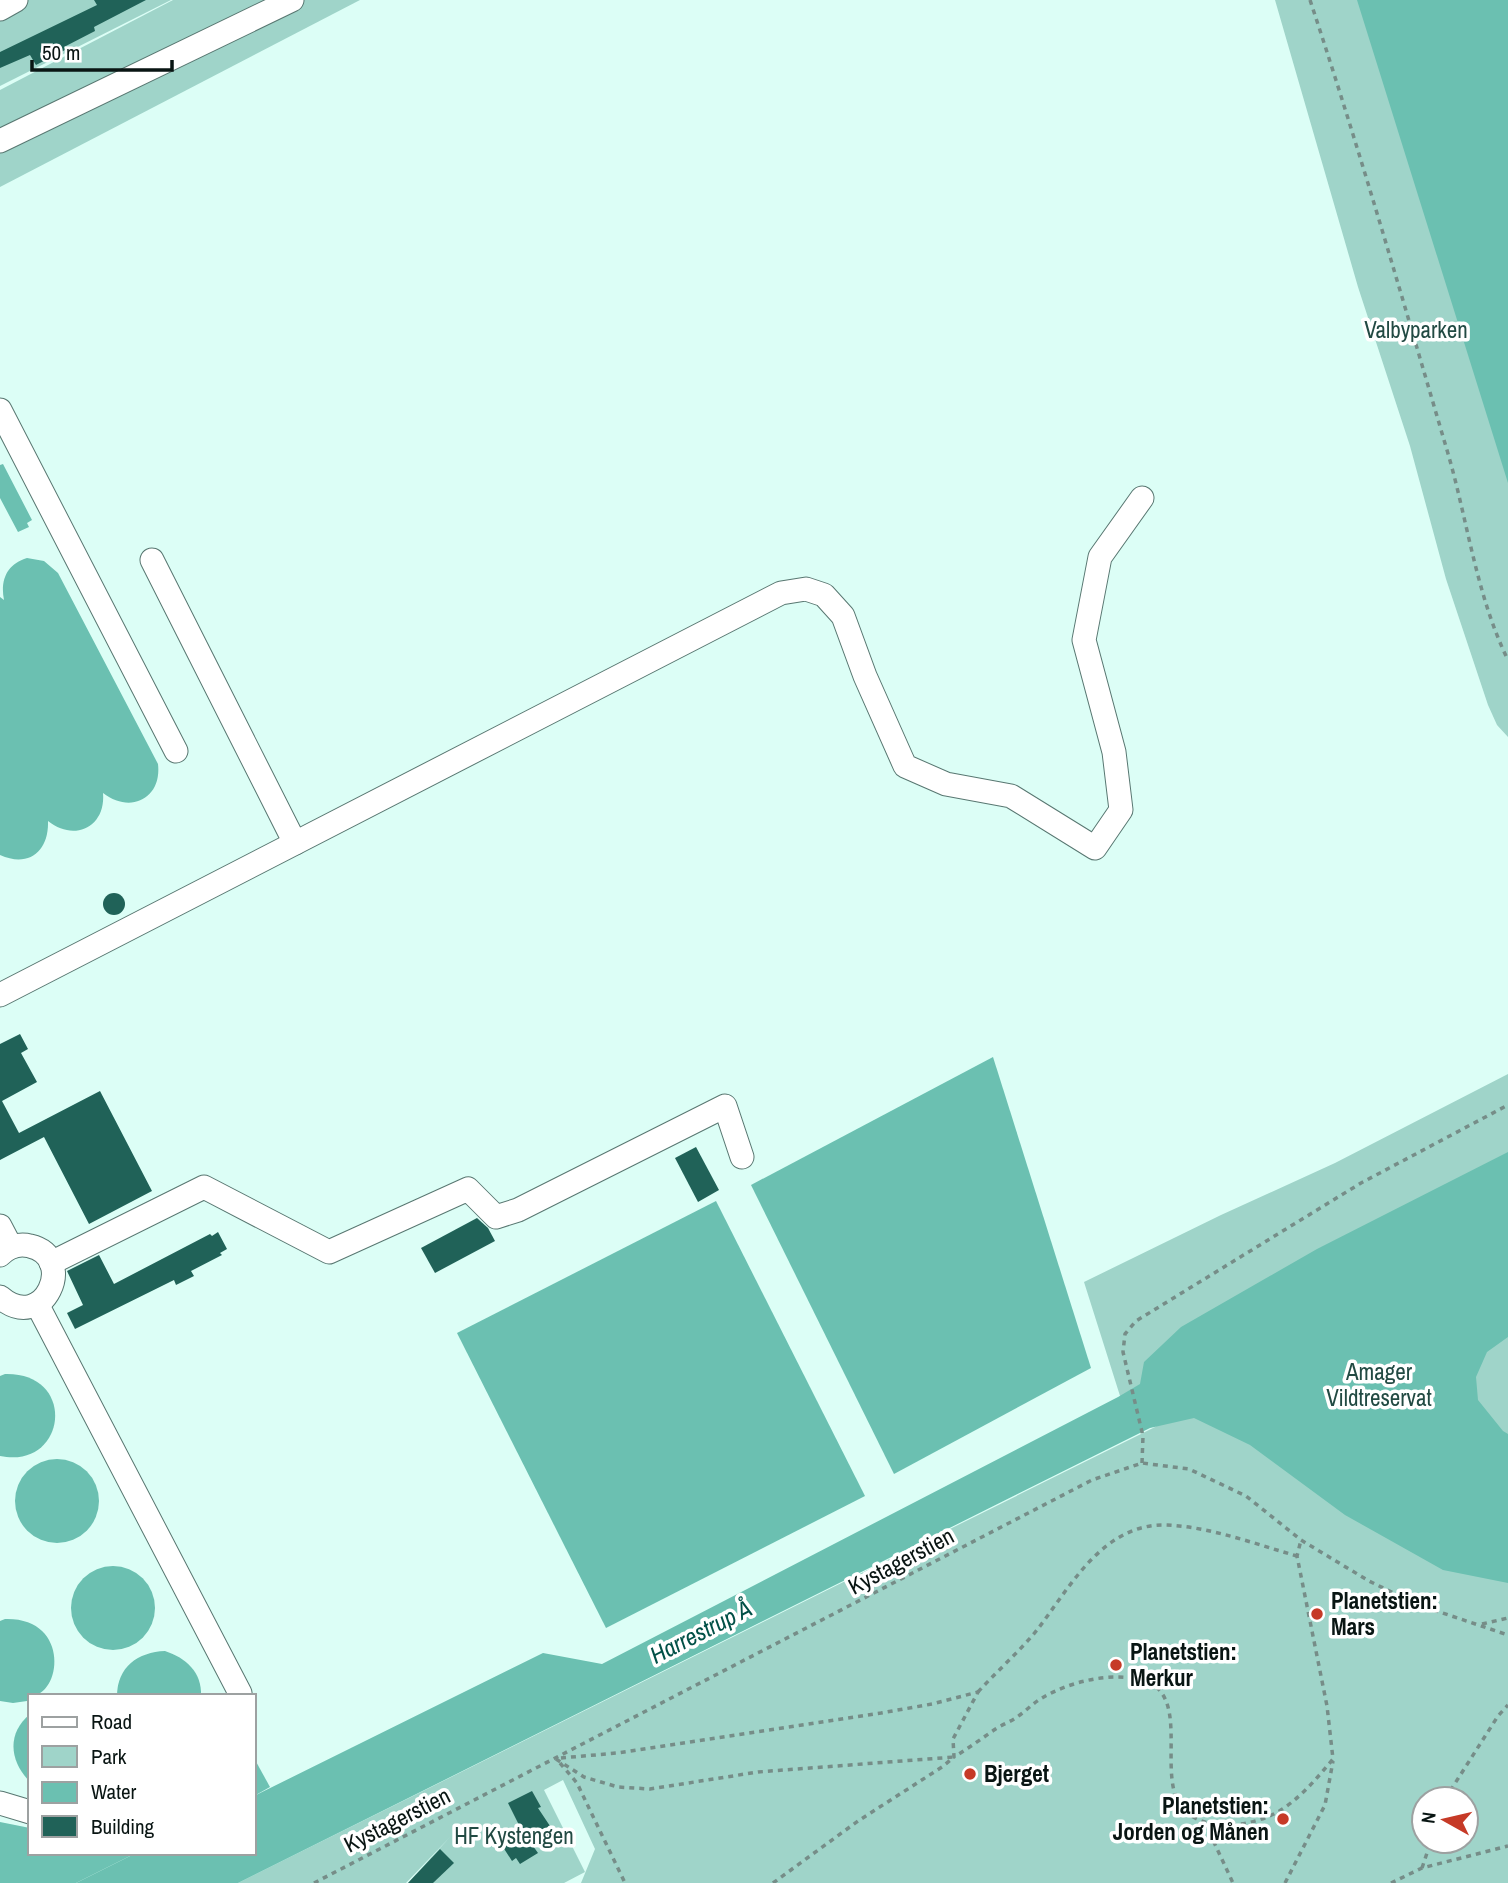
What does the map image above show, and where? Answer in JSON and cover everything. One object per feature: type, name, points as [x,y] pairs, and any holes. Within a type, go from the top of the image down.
[{"type":"lane","points":[[0,9],[16,0]]},
{"type":"lane","points":[[0,141],[292,0]]},
{"type":"lane","points":[[0,410],[176,751]]},
{"type":"lane","points":[[0,995],[781,593],[806,589],[824,595],[843,616],[865,676],[905,766],[946,784],[1011,796],[1096,848],[1121,810],[1114,752],[1084,640],[1100,558],[1142,498]]},
{"type":"lane","points":[[152,560],[295,843]]},
{"type":"lane","points":[[51,1263],[204,1187],[329,1252],[468,1189],[496,1217],[518,1210],[725,1107],[742,1157]]},
{"type":"lane","points":[[0,1226],[5,1251],[29,1245],[38,1249],[51,1263],[53,1282],[50,1291],[37,1304],[16,1306],[0,1297]]},
{"type":"lane","points":[[37,1304],[239,1694]]},
{"type":"lane","points":[[0,1803],[28,1811]]},
{"type":"path","points":[[1310,0],[1357,142],[1443,438],[1493,629],[1508,660]]},
{"type":"path","points":[[1142,1463],[1143,1436],[1123,1352],[1125,1334],[1136,1321],[1361,1183],[1508,1105]]},
{"type":"path","name":"Kystagerstien","points":[[314,1883],[1091,1480],[1142,1463],[1189,1469],[1246,1496],[1301,1540],[1369,1581],[1416,1604],[1508,1634]]},
{"type":"path","points":[[954,1757],[953,1739],[978,1692],[1035,1631],[1063,1592],[1094,1556],[1128,1530],[1166,1525],[1209,1530],[1297,1556]]},
{"type":"path","points":[[1285,1883],[1325,1805],[1333,1759],[1327,1706],[1297,1556],[1301,1540]]},
{"type":"path","points":[[1480,1625],[1508,1618]]},
{"type":"path","points":[[773,1883],[858,1821],[984,1739],[993,1730],[1016,1718],[1042,1698],[1060,1689],[1112,1677],[1151,1684],[1167,1699],[1171,1716],[1169,1762],[1175,1795],[1185,1809],[1205,1823],[1233,1883]]},
{"type":"path","points":[[556,1759],[617,1753],[881,1713],[978,1692]]},
{"type":"path","points":[[1455,1785],[1498,1716],[1508,1705]]},
{"type":"path","points":[[556,1759],[584,1777],[618,1787],[650,1789],[758,1772],[954,1757]]},
{"type":"path","points":[[556,1759],[577,1783],[625,1883]]},
{"type":"path","points":[[1205,1823],[1246,1823],[1282,1810],[1315,1782],[1333,1759]]},
{"type":"path","points":[[1391,1883],[1422,1868],[1508,1846]]},
{"type":"path","points":[[1422,1868],[1426,1855]]},
{"type":"green space","points":[[0,0],[171,0],[0,86]]},
{"type":"green space","points":[[173,0],[360,0],[0,187],[0,90]]},
{"type":"green space","name":"Valbyparken","points":[[1275,0],[1358,0],[1508,480],[1508,737],[1497,725],[1488,705],[1446,579],[1410,446],[1358,287]]},
{"type":"green space","points":[[1508,1074],[1508,1153],[1121,1399],[1084,1282],[1335,1163]]},
{"type":"green space","points":[[1508,1161],[1508,1883],[581,1883],[595,1849],[563,1780],[544,1790],[585,1872],[564,1883],[408,1883],[450,1837],[406,1883],[238,1883],[1155,1427]]},
{"type":"shaded area","points":[[256,1762],[270,1787],[256,1795]]},
{"type":"shaded area","points":[[0,1822],[28,1828],[28,1855],[132,1855],[76,1883],[0,1883]]},
{"type":"water","points":[[1357,0],[1508,0],[1508,483]]},
{"type":"water","points":[[3,464],[32,520],[27,523],[29,527],[18,532],[0,498],[0,465]]},
{"type":"water","points":[[27,558],[44,561],[58,573],[158,764],[158,776],[155,786],[142,800],[124,802],[103,793],[103,805],[99,815],[86,828],[68,830],[48,821],[45,841],[35,854],[28,858],[10,859],[0,855],[0,597],[4,600],[6,574],[14,564]]},
{"type":"water","points":[[993,1057],[1091,1368],[894,1474],[751,1185]]},
{"type":"water","name":"Harrestrup Å","points":[[1508,1152],[1508,1337],[1487,1352],[1476,1377],[1478,1400],[1508,1434],[1508,1583],[1443,1570],[1345,1515],[1250,1445],[1194,1418],[1150,1428],[238,1883],[76,1883],[132,1855],[256,1855],[256,1795],[543,1653],[602,1664],[1118,1397],[1140,1384],[1144,1362],[1181,1327],[1317,1249]]},
{"type":"water","points":[[716,1201],[865,1496],[606,1628],[457,1333]]},
{"type":"water","points":[[5,1374],[28,1378],[44,1388],[53,1403],[55,1420],[50,1436],[39,1449],[22,1456],[0,1456],[0,1376]]},
{"type":"water","points":[[57,1459],[73,1462],[87,1471],[96,1485],[99,1501],[96,1517],[87,1531],[73,1540],[57,1543],[41,1540],[27,1531],[18,1517],[15,1501],[18,1485],[27,1471],[41,1462]]},
{"type":"water","points":[[113,1566],[129,1569],[143,1578],[152,1592],[155,1608],[152,1624],[143,1638],[129,1647],[113,1650],[97,1647],[83,1638],[74,1624],[71,1608],[74,1592],[83,1578],[97,1569]]},
{"type":"water","points":[[5,1619],[26,1622],[41,1630],[50,1642],[54,1671],[49,1684],[41,1693],[28,1694],[27,1701],[0,1701],[0,1621]]},
{"type":"water","points":[[165,1651],[186,1662],[196,1673],[201,1694],[117,1694],[125,1669],[138,1658]]},
{"type":"water","points":[[28,1716],[28,1780],[18,1766],[13,1748],[17,1730]]},
{"type":"building","points":[[94,0],[146,0],[94,27],[95,31],[36,65],[30,55],[0,68],[0,52],[97,5]]},
{"type":"building","points":[[114,893],[122,896],[125,904],[122,912],[114,915],[106,912],[103,904],[106,896]]},
{"type":"building","points":[[20,1034],[28,1049],[21,1053],[37,1082],[2,1101],[19,1133],[100,1091],[152,1191],[89,1224],[44,1137],[0,1160],[0,1044]]},
{"type":"building","points":[[696,1147],[719,1190],[698,1202],[675,1158]]},
{"type":"building","points":[[477,1218],[488,1228],[495,1241],[435,1273],[421,1248]]},
{"type":"building","points":[[218,1232],[227,1249],[220,1253],[222,1255],[191,1271],[194,1276],[176,1285],[174,1280],[75,1329],[67,1313],[83,1305],[67,1271],[99,1255],[114,1284]]},
{"type":"building","points":[[532,1791],[541,1807],[538,1808],[554,1832],[533,1846],[538,1853],[520,1864],[516,1858],[512,1861],[501,1844],[522,1831],[508,1803]]},
{"type":"building","points":[[440,1849],[454,1863],[433,1883],[408,1883]]},
{"type":"place","name":"Planetstien: Mars","points":[[1317,1614]]},
{"type":"place","name":"Planetstien: Merkur","points":[[1116,1665]]},
{"type":"place","name":"Bjerget","points":[[970,1774]]},
{"type":"place","name":"Planetstien: Jorden og Månen","points":[[1283,1819]]},
{"type":"park label","name":"Amager Vildtreservat","points":[[1379,1385]]},
{"type":"park label","name":"HF Kystengen","points":[[514,1836]]}]
